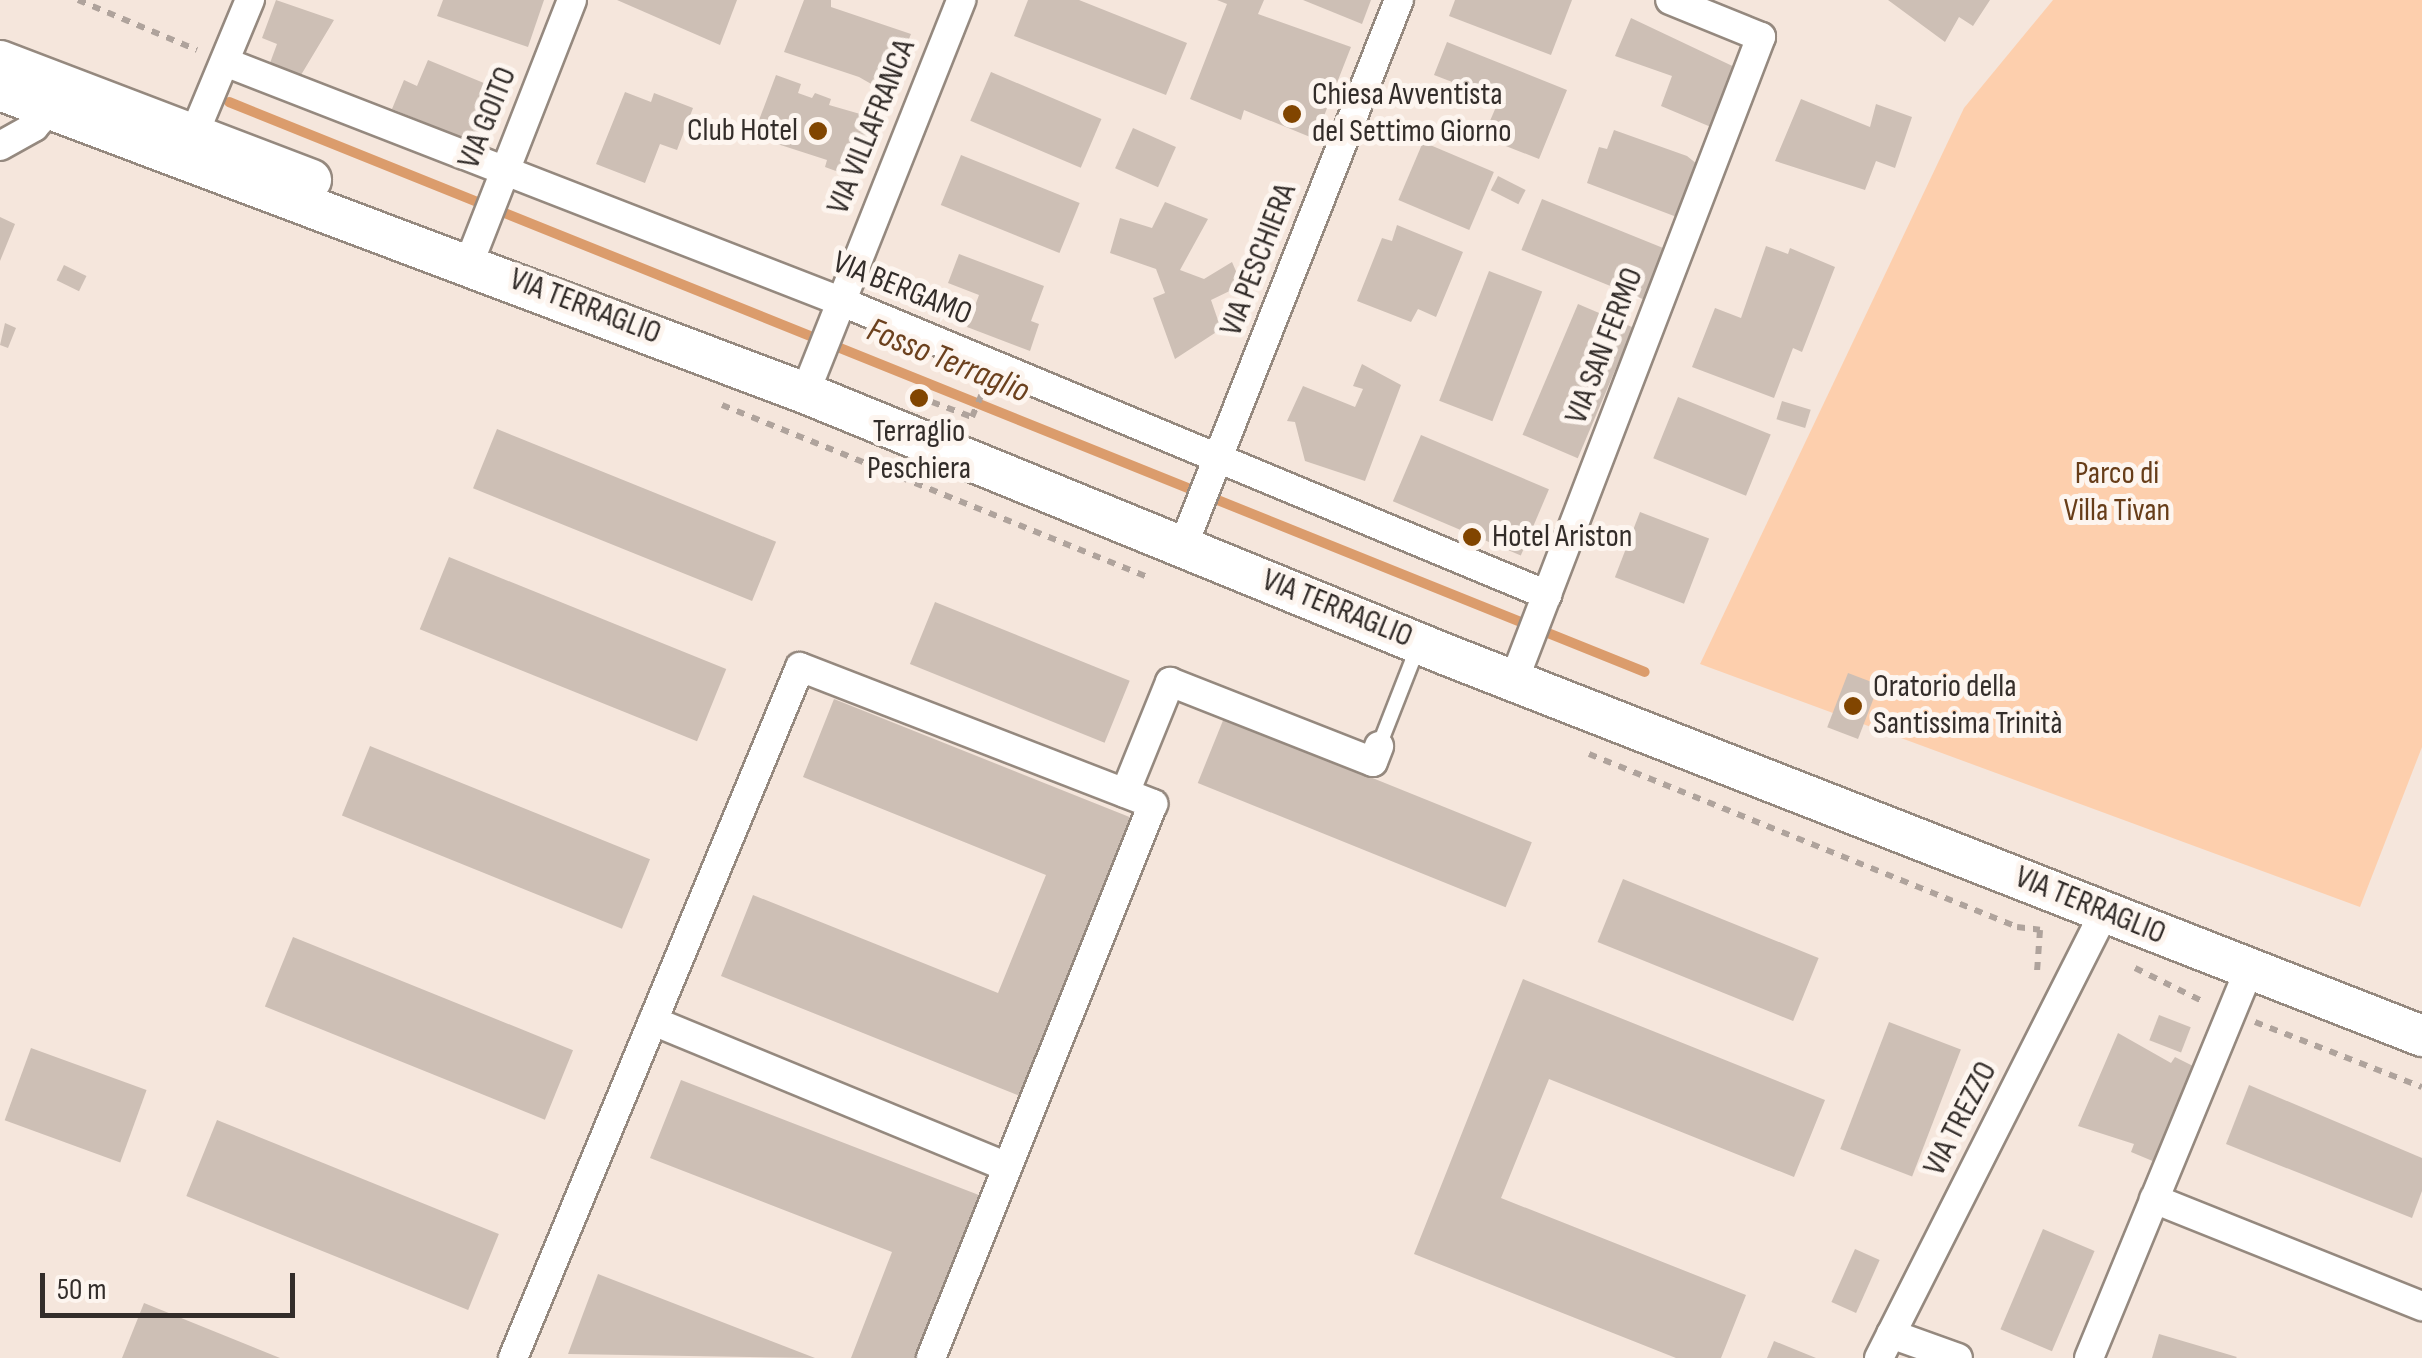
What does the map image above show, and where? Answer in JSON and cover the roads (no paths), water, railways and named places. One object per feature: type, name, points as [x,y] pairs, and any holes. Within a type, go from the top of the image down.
[{"type":"main road","points":[[0,39],[138,100],[182,138]]},
{"type":"main road","name":"VIA TERRAGLIO","points":[[0,61],[182,138],[372,205],[427,245],[475,246],[810,378],[1190,532],[1419,643],[1520,664],[2106,912],[2422,1036]]},
{"type":"main road","name":"VIA TERRAGLIO","points":[[0,90],[52,108],[182,138]]},
{"type":"street","points":[[182,138],[224,62],[250,0]]},
{"type":"street","name":"VIA GOITO","points":[[475,246],[572,0]]},
{"type":"street","name":"VIA VILLAFRANCA","points":[[810,378],[961,0]]},
{"type":"street","name":"VIA PESCHIERA","points":[[1190,532],[1399,0]]},
{"type":"street","name":"VIA SAN FERMO","points":[[1520,664],[1761,37],[1670,0]]},
{"type":"street","name":"VIA BERGAMO","points":[[224,62],[501,180],[836,312],[1542,606]]},
{"type":"street","points":[[0,146],[52,108]]},
{"type":"street","points":[[513,1358],[800,667],[1153,804],[931,1358]]},
{"type":"street","points":[[1125,793],[1170,682],[1372,762],[1379,746]]},
{"type":"street","name":"VIA TREZZO","points":[[1885,1346],[2106,912]]},
{"type":"street","points":[[2089,1358],[2248,969]]},
{"type":"street","points":[[653,1022],[1007,1168]]},
{"type":"street","points":[[2154,1199],[2422,1306]]},
{"type":"street","points":[[1885,1346],[1958,1358]]},
{"type":"lane","points":[[1379,746],[1419,643]]},
{"type":"waterway","name":"Fosso Terraglio","points":[[229,102],[1645,672]]},
{"type":"place","name":"Chiesa Avventista del Settimo Giorno","points":[[1292,114]]},
{"type":"place","name":"Club Hotel","points":[[818,131]]},
{"type":"place","name":"Terraglio Peschiera","points":[[919,398]]},
{"type":"place","name":"Hotel Ariston","points":[[1472,537]]},
{"type":"place","name":"Oratorio della Santissima Trinità","points":[[1853,706]]},
{"type":"park label","name":"Parco di Villa Tivan","points":[[2117,494]]}]
